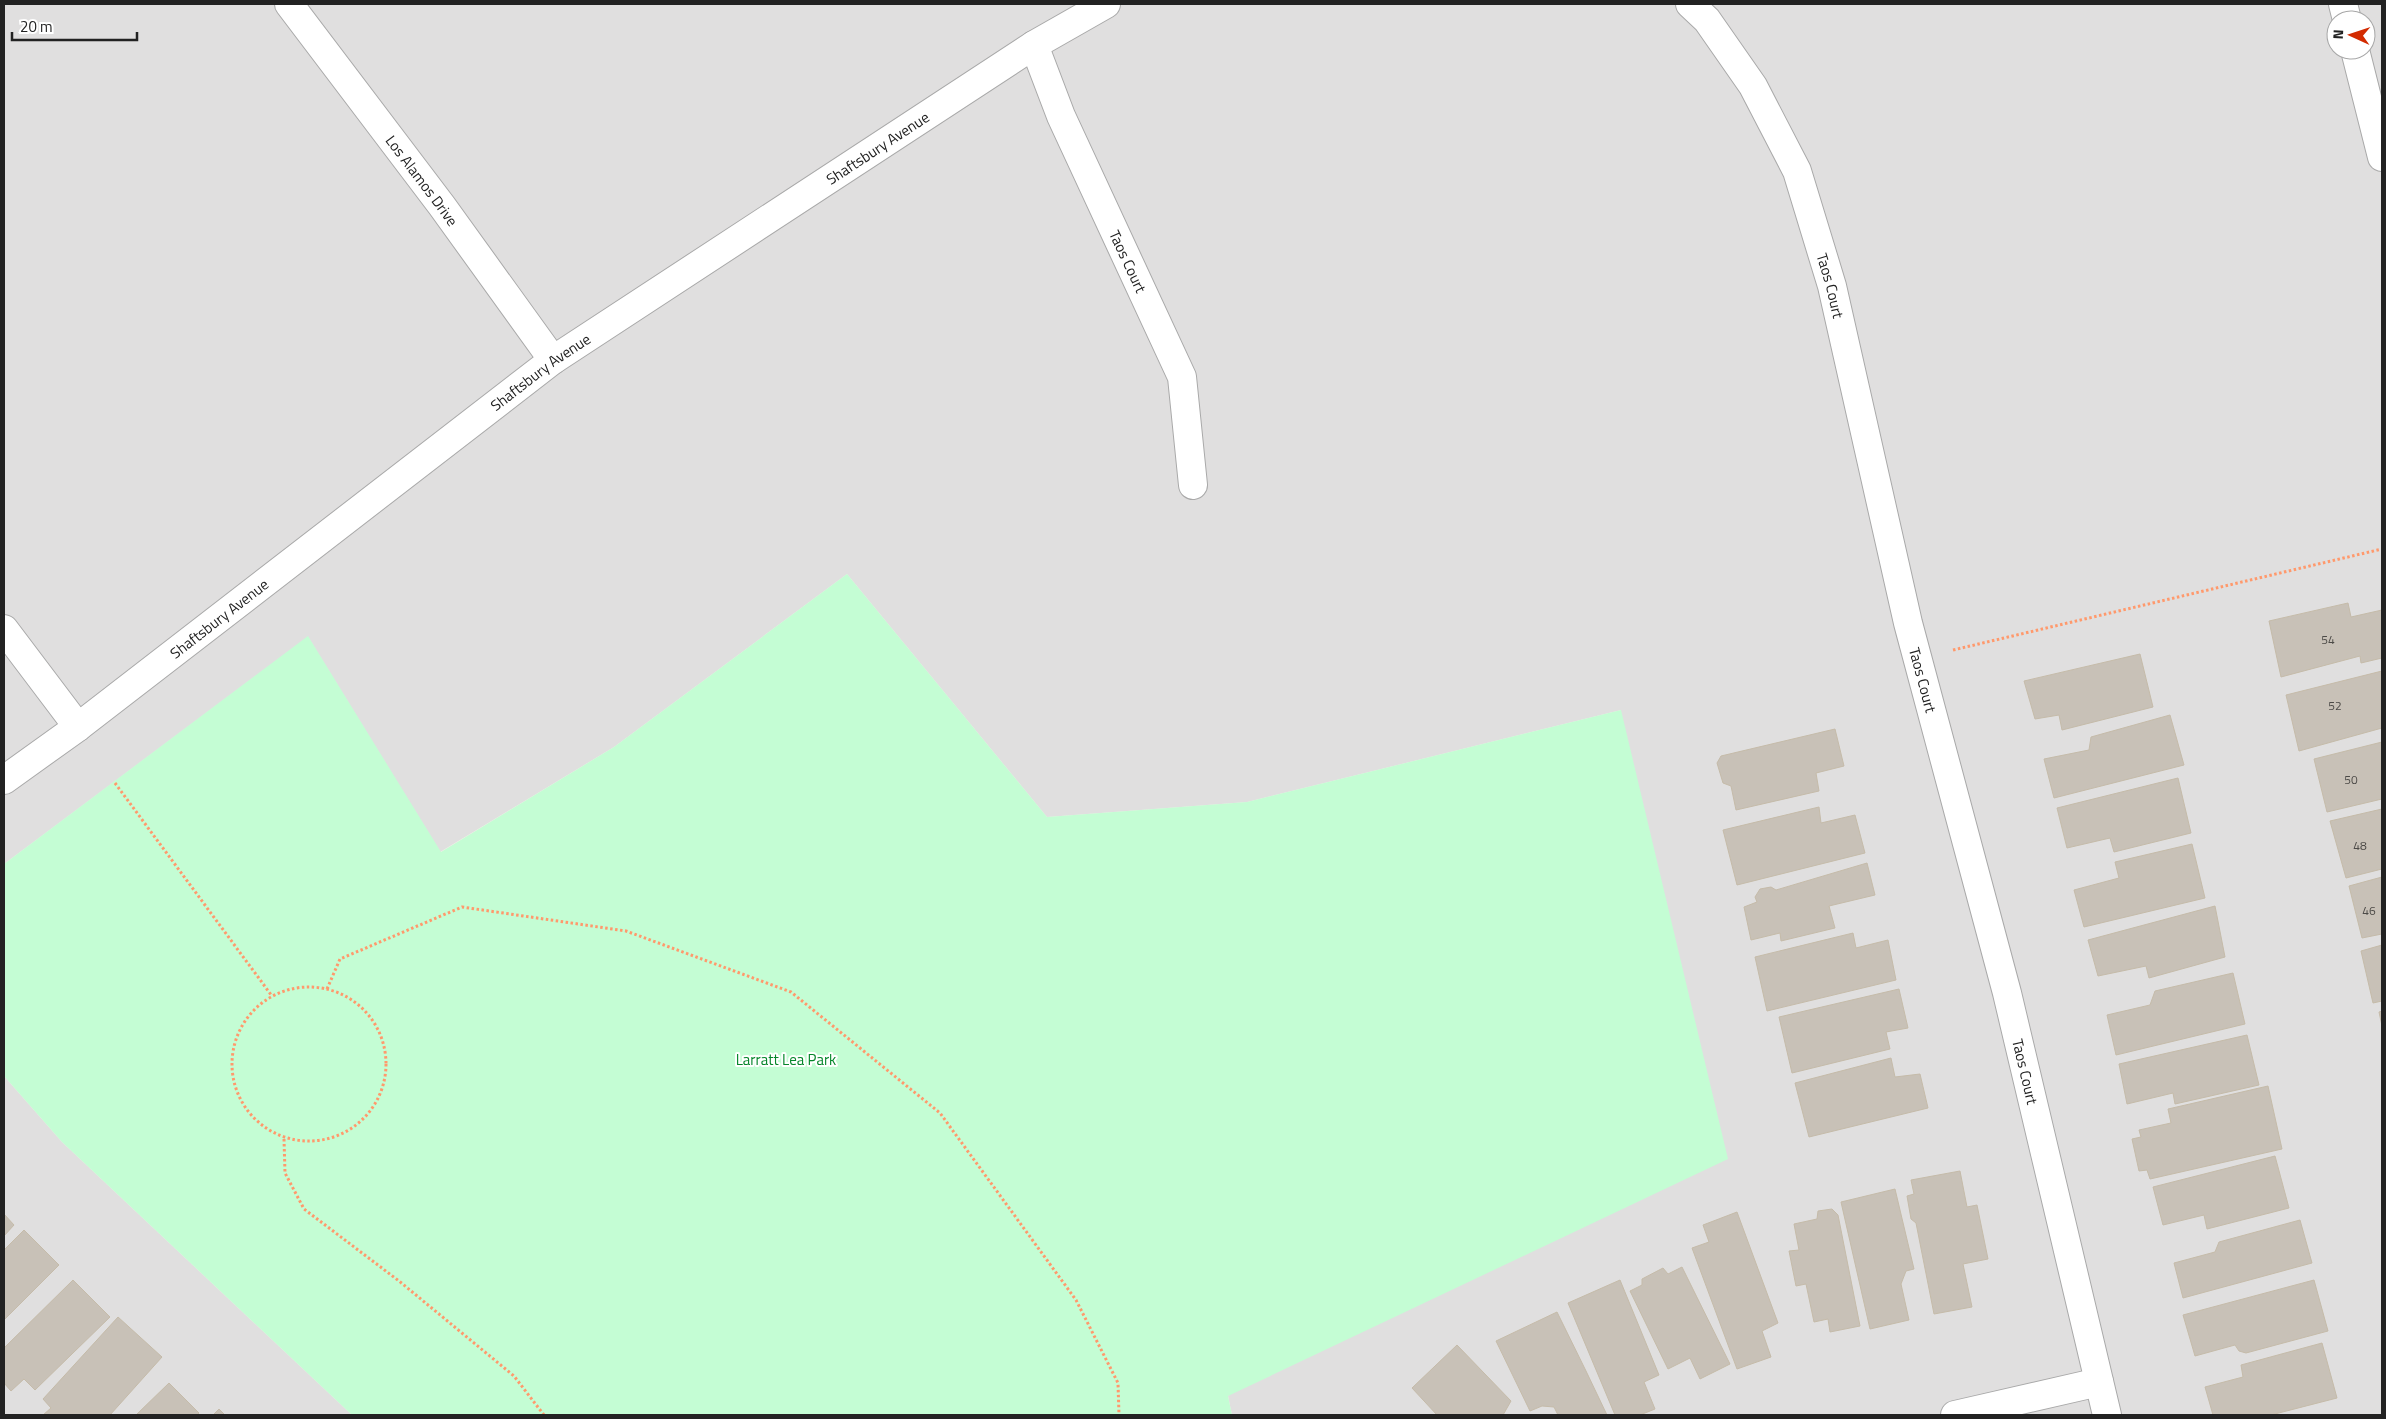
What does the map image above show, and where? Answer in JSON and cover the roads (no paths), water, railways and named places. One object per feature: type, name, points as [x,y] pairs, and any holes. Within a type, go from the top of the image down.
[{"type":"street","name":"Los Alamos Drive","points":[[289,4],[442,206],[553,360]]},
{"type":"street","name":"Shaftsbury Avenue","points":[[4,780],[78,727],[553,360],[1034,45],[1106,4]]},
{"type":"street","name":"Taos Court","points":[[1690,4],[1707,20],[1752,86],[1797,171],[1832,286],[1906,614],[2007,993],[2107,1415]]},
{"type":"street","name":"Taos Court","points":[[1034,45],[1061,116],[1182,377],[1193,485]]},
{"type":"street","points":[[2358,60],[2382,157]]},
{"type":"street","points":[[4,628],[78,727]]},
{"type":"street","points":[[1955,1415],[2099,1382]]},
{"type":"park label","name":"Larratt Lea Park","points":[[786,1059]]}]
